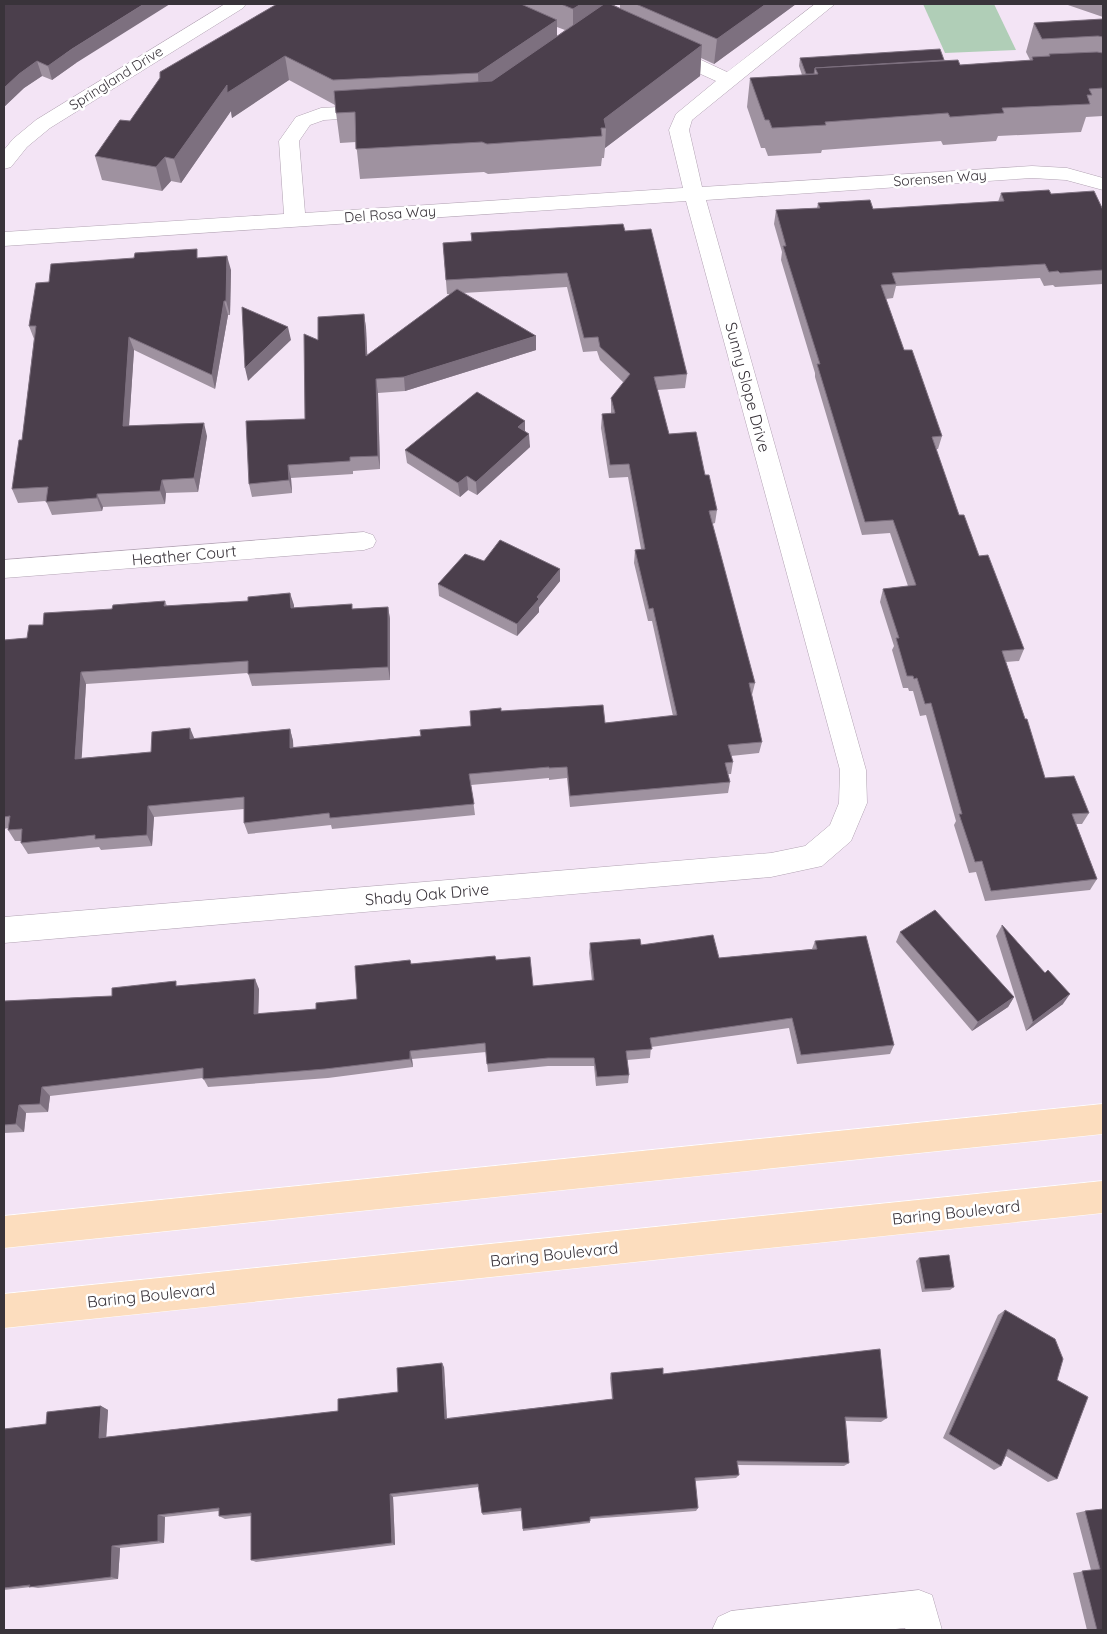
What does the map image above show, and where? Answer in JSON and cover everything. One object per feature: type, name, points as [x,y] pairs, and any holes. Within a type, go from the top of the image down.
[{"type":"main road","points":[[4,1232],[1103,1119]]},
{"type":"main road","name":"Baring Boulevard","points":[[4,1311],[1103,1197]]},
{"type":"street","name":"Springland Drive","points":[[4,163],[20,143],[43,124],[236,4]]},
{"type":"street","name":"Sunny Slope Drive","points":[[826,4],[735,86],[710,95],[684,118],[679,130],[694,194],[853,770],[853,802],[841,833]]},
{"type":"street","points":[[648,43],[735,86]]},
{"type":"street","points":[[295,220],[289,141],[303,121],[321,114],[388,111]]},
{"type":"street","name":"Sorensen Way","points":[[776,188],[1032,172],[1067,174],[1103,184]]},
{"type":"street","name":"Del Rosa Way","points":[[4,239],[776,188]]},
{"type":"street","name":"Heather Court","points":[[4,569],[364,541]]},
{"type":"street","name":"Shady Oak Drive","points":[[4,930],[771,865],[812,857],[841,833]]},
{"type":"street","points":[[731,1630],[922,1619]]},
{"type":"green space","points":[[923,4],[994,4],[1016,50],[945,53]]},
{"type":"building","points":[[4,4],[144,4],[48,66],[37,61],[4,88]]},
{"type":"building","points":[[277,4],[521,4],[557,20],[478,73],[333,80],[285,56],[227,93],[227,85],[174,159],[165,157],[156,167],[95,156],[120,120],[130,121],[160,78],[160,72]]},
{"type":"building","points":[[561,4],[581,4],[573,9]]},
{"type":"building","points":[[604,4],[610,4],[702,45],[604,119],[606,128],[601,128],[602,136],[487,144],[482,142],[356,149],[355,112],[336,113],[334,91],[492,81]]},
{"type":"building","points":[[636,4],[766,4],[717,39]]},
{"type":"building","points":[[1103,19],[1103,37],[1042,39],[1034,23]]},
{"type":"building","points":[[940,49],[944,60],[815,68],[814,74],[806,74],[800,58]]},
{"type":"building","points":[[1103,53],[1103,88],[1089,89],[1092,95],[1087,95],[1090,104],[1002,108],[1004,113],[950,117],[948,113],[825,122],[826,125],[772,128],[769,120],[765,120],[750,78],[818,74],[815,68],[958,60],[960,65],[1033,60],[1032,57],[1050,56],[1049,54]]},
{"type":"building","points":[[1049,190],[1051,194],[1094,191],[1103,210],[1103,270],[1049,272],[1045,264],[892,273],[896,284],[881,285],[904,350],[912,350],[942,436],[932,437],[959,515],[964,515],[979,556],[988,555],[1024,649],[1002,651],[1025,719],[1027,719],[1045,778],[1074,776],[1089,813],[1072,814],[1097,879],[991,891],[982,861],[975,862],[959,814],[962,814],[931,703],[925,704],[917,678],[914,679],[913,676],[907,676],[896,638],[899,638],[883,589],[916,585],[893,520],[865,522],[817,364],[820,364],[783,246],[786,246],[776,210],[820,208],[818,203],[870,200],[873,209],[1004,201],[1001,193]]},
{"type":"building","points":[[623,224],[625,231],[651,229],[687,374],[654,377],[669,434],[696,432],[705,475],[709,475],[717,510],[709,511],[755,683],[749,683],[762,742],[728,745],[733,762],[725,763],[730,782],[570,796],[567,767],[549,767],[469,774],[474,804],[330,818],[329,813],[244,823],[244,797],[148,806],[147,835],[95,839],[95,835],[21,843],[22,829],[8,830],[10,816],[4,817],[4,640],[27,638],[29,625],[43,625],[44,613],[112,609],[113,605],[165,601],[164,606],[248,601],[248,597],[290,593],[291,608],[352,604],[352,609],[388,607],[388,667],[248,674],[248,661],[81,672],[75,759],[151,752],[152,732],[190,728],[190,739],[290,729],[290,748],[421,736],[420,730],[471,726],[470,711],[501,708],[501,711],[603,705],[605,723],[677,715],[653,608],[649,609],[635,550],[645,549],[629,464],[610,465],[602,414],[615,413],[611,398],[630,374],[600,347],[598,337],[584,338],[567,273],[446,280],[443,243],[472,241],[471,233]]},
{"type":"building","points":[[197,249],[197,258],[227,256],[226,301],[224,301],[212,375],[129,337],[123,426],[204,423],[194,478],[162,480],[160,491],[97,494],[97,498],[46,502],[48,487],[12,489],[19,440],[22,440],[36,326],[29,326],[36,283],[49,282],[51,264],[134,258],[135,253]]},
{"type":"building","points":[[457,289],[536,336],[404,377],[376,379],[378,456],[350,457],[350,461],[288,465],[289,480],[249,484],[246,421],[305,419],[304,334],[318,340],[318,317],[364,314],[366,356]]},
{"type":"building","points":[[242,307],[288,327],[245,368]]},
{"type":"building","points":[[477,392],[525,421],[518,427],[529,434],[476,482],[467,476],[458,483],[405,450]]},
{"type":"building","points":[[500,540],[560,569],[537,597],[539,599],[517,624],[438,584],[465,554],[484,561]]},
{"type":"building","points":[[935,910],[1014,997],[978,1022],[900,932]]},
{"type":"building","points":[[1002,925],[1045,973],[1048,970],[1070,994],[1033,1022]]},
{"type":"building","points":[[713,935],[719,958],[817,949],[815,941],[866,936],[894,1045],[801,1055],[792,1018],[650,1038],[652,1049],[626,1051],[629,1075],[597,1077],[594,1058],[548,1058],[487,1064],[485,1043],[410,1051],[410,1059],[325,1069],[203,1079],[203,1068],[42,1087],[40,1104],[19,1105],[16,1124],[4,1125],[4,1001],[112,996],[112,988],[176,981],[176,986],[255,979],[254,1014],[316,1009],[316,1003],[357,999],[355,966],[410,960],[411,964],[495,956],[496,960],[530,957],[533,986],[594,980],[590,943],[640,939],[641,945]]},
{"type":"building","points":[[949,1255],[954,1287],[925,1289],[919,1258]]},
{"type":"building","points":[[1005,1310],[1055,1339],[1063,1359],[1057,1380],[1088,1397],[1057,1479],[1008,1449],[1001,1466],[949,1434]]},
{"type":"building","points":[[880,1349],[887,1418],[845,1417],[849,1463],[737,1461],[739,1475],[695,1478],[698,1508],[590,1517],[590,1521],[523,1529],[521,1508],[482,1513],[478,1484],[390,1494],[392,1543],[251,1560],[251,1513],[219,1516],[219,1508],[158,1515],[158,1541],[112,1546],[111,1577],[29,1587],[30,1585],[4,1588],[4,1429],[46,1424],[47,1412],[101,1406],[99,1438],[338,1411],[338,1399],[398,1392],[397,1368],[442,1363],[445,1419],[613,1399],[611,1373],[663,1368],[663,1374]]},
{"type":"building","points":[[1103,1509],[1103,1630],[1097,1630],[1082,1571],[1100,1569],[1085,1511]]}]
